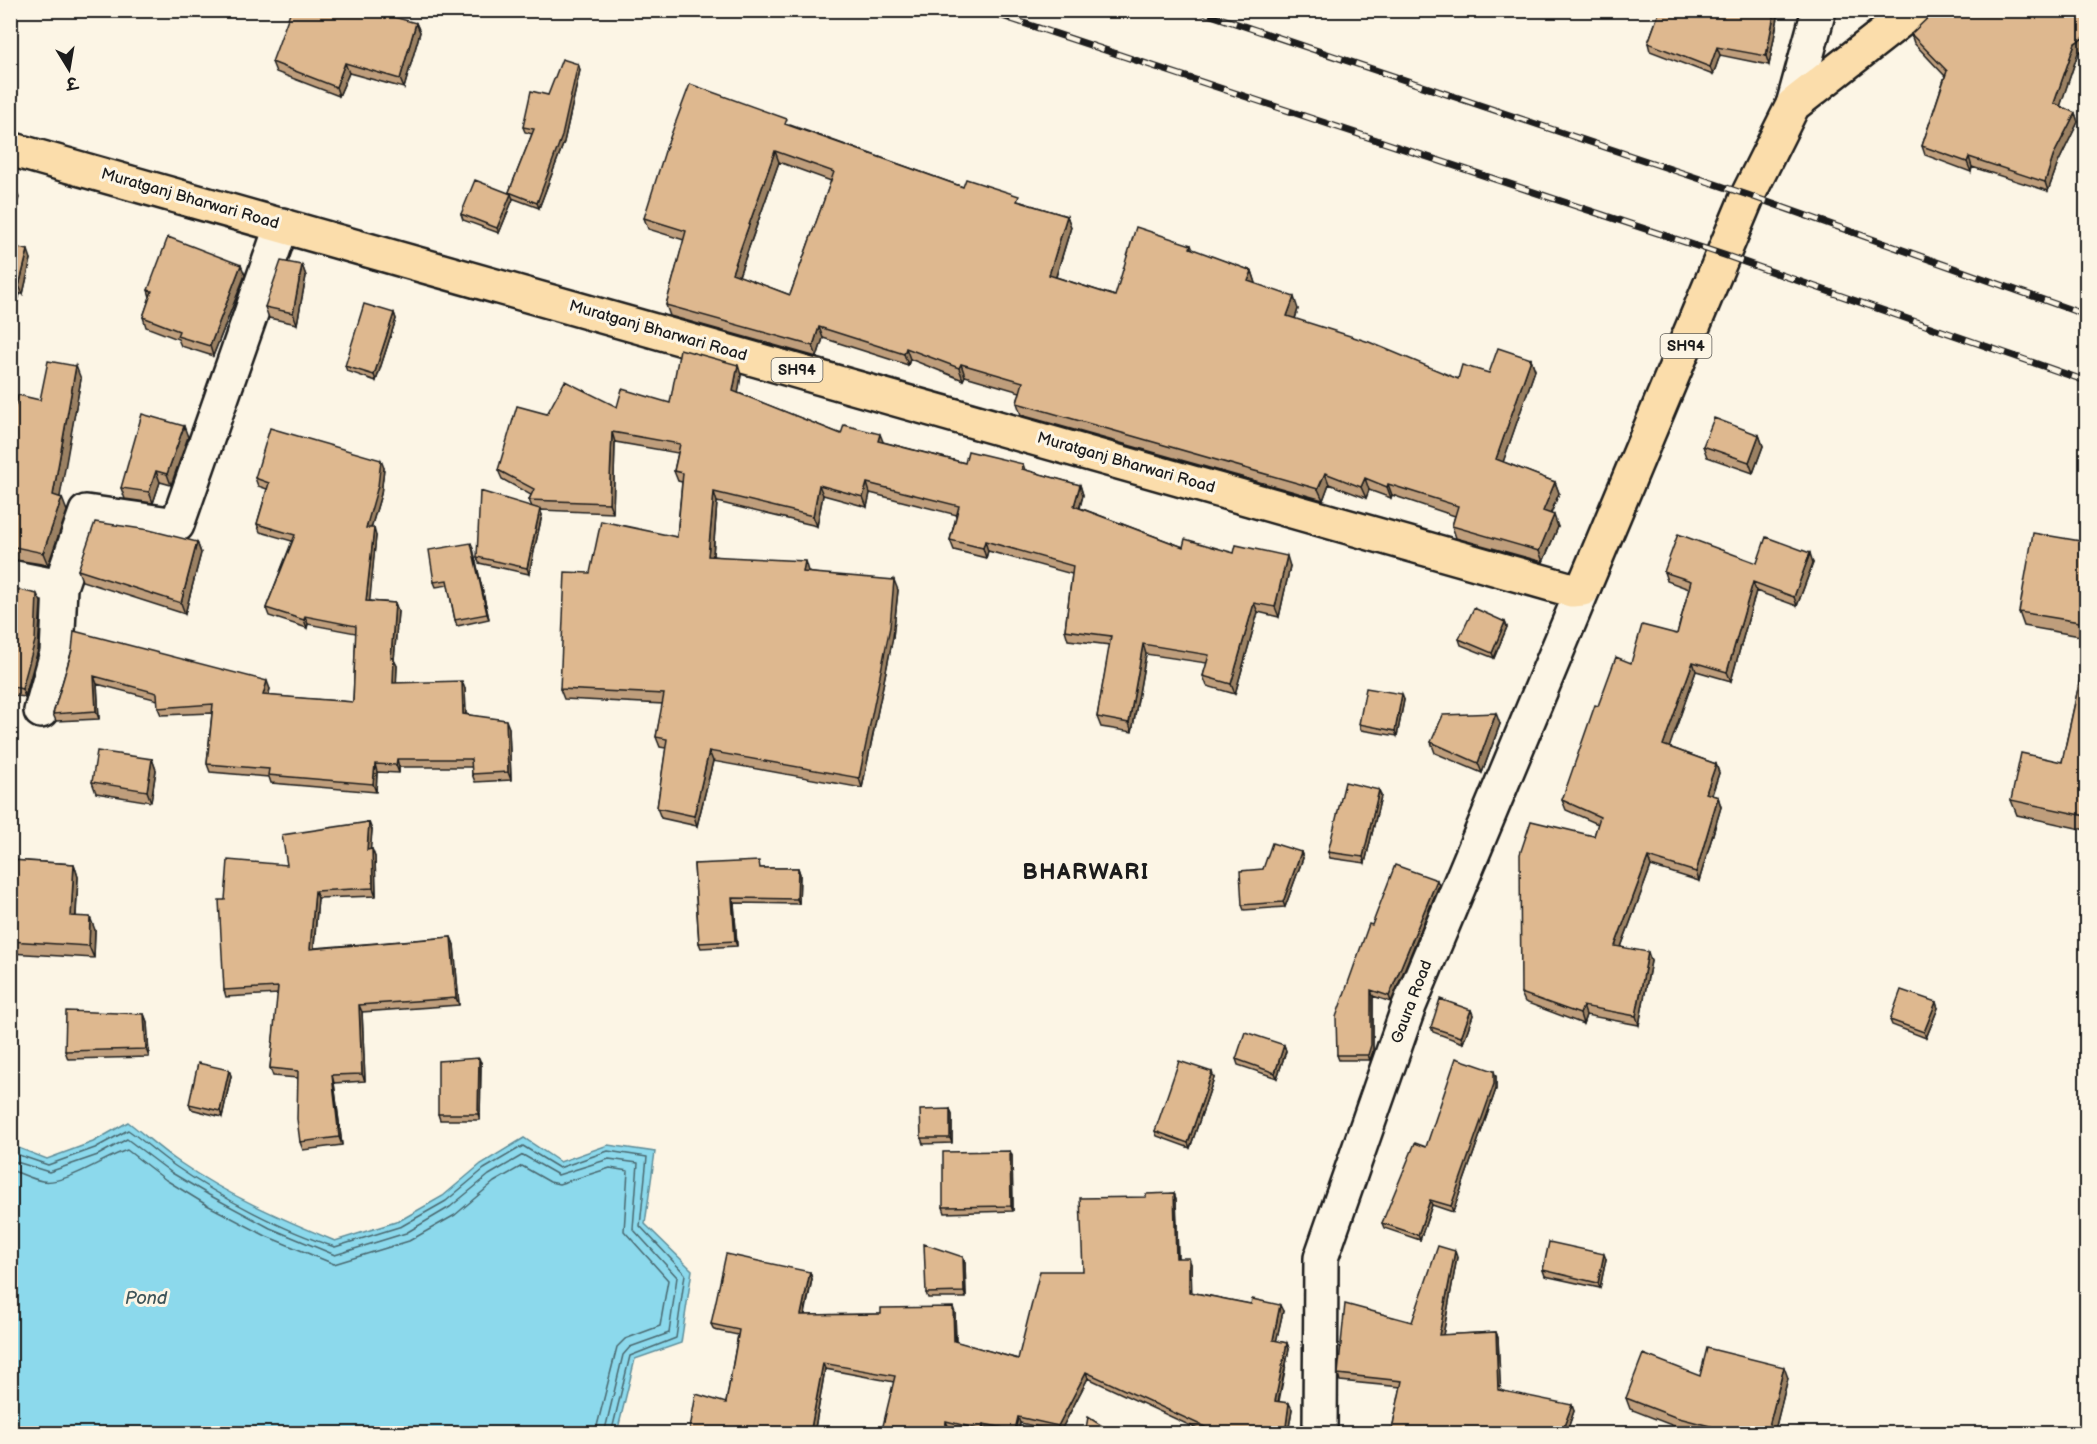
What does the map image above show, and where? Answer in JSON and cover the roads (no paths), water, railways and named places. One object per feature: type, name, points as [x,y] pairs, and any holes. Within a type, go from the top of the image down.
[{"type":"main road","name":"SH94","points":[[1582,589],[1748,195],[1793,105],[1914,10]]},
{"type":"main road","name":"Muratganj Bharwari Road","points":[[10,149],[1572,590],[1582,589]]},
{"type":"street","points":[[1793,105],[1819,10]]},
{"type":"street","points":[[41,711],[57,653],[60,587],[86,512],[177,525],[282,225]]},
{"type":"street","points":[[10,577],[60,587]]},
{"type":"street","name":"Gaura Road","points":[[1320,1434],[1321,1258],[1409,1006],[1582,589]]},
{"type":"water","name":"Pond","points":[[128,1122],[172,1157],[235,1196],[335,1241],[399,1221],[443,1196],[481,1164],[524,1138],[560,1162],[608,1145],[655,1152],[645,1224],[692,1270],[681,1343],[635,1359],[617,1433],[11,1433],[11,1145],[47,1159],[93,1142]]},
{"type":"railway","points":[[984,10],[1724,255],[2086,381]]},
{"type":"railway","points":[[1196,10],[1748,195],[2086,315]]},
{"type":"district","name":"BHARWARI","points":[[1086,872]]}]
